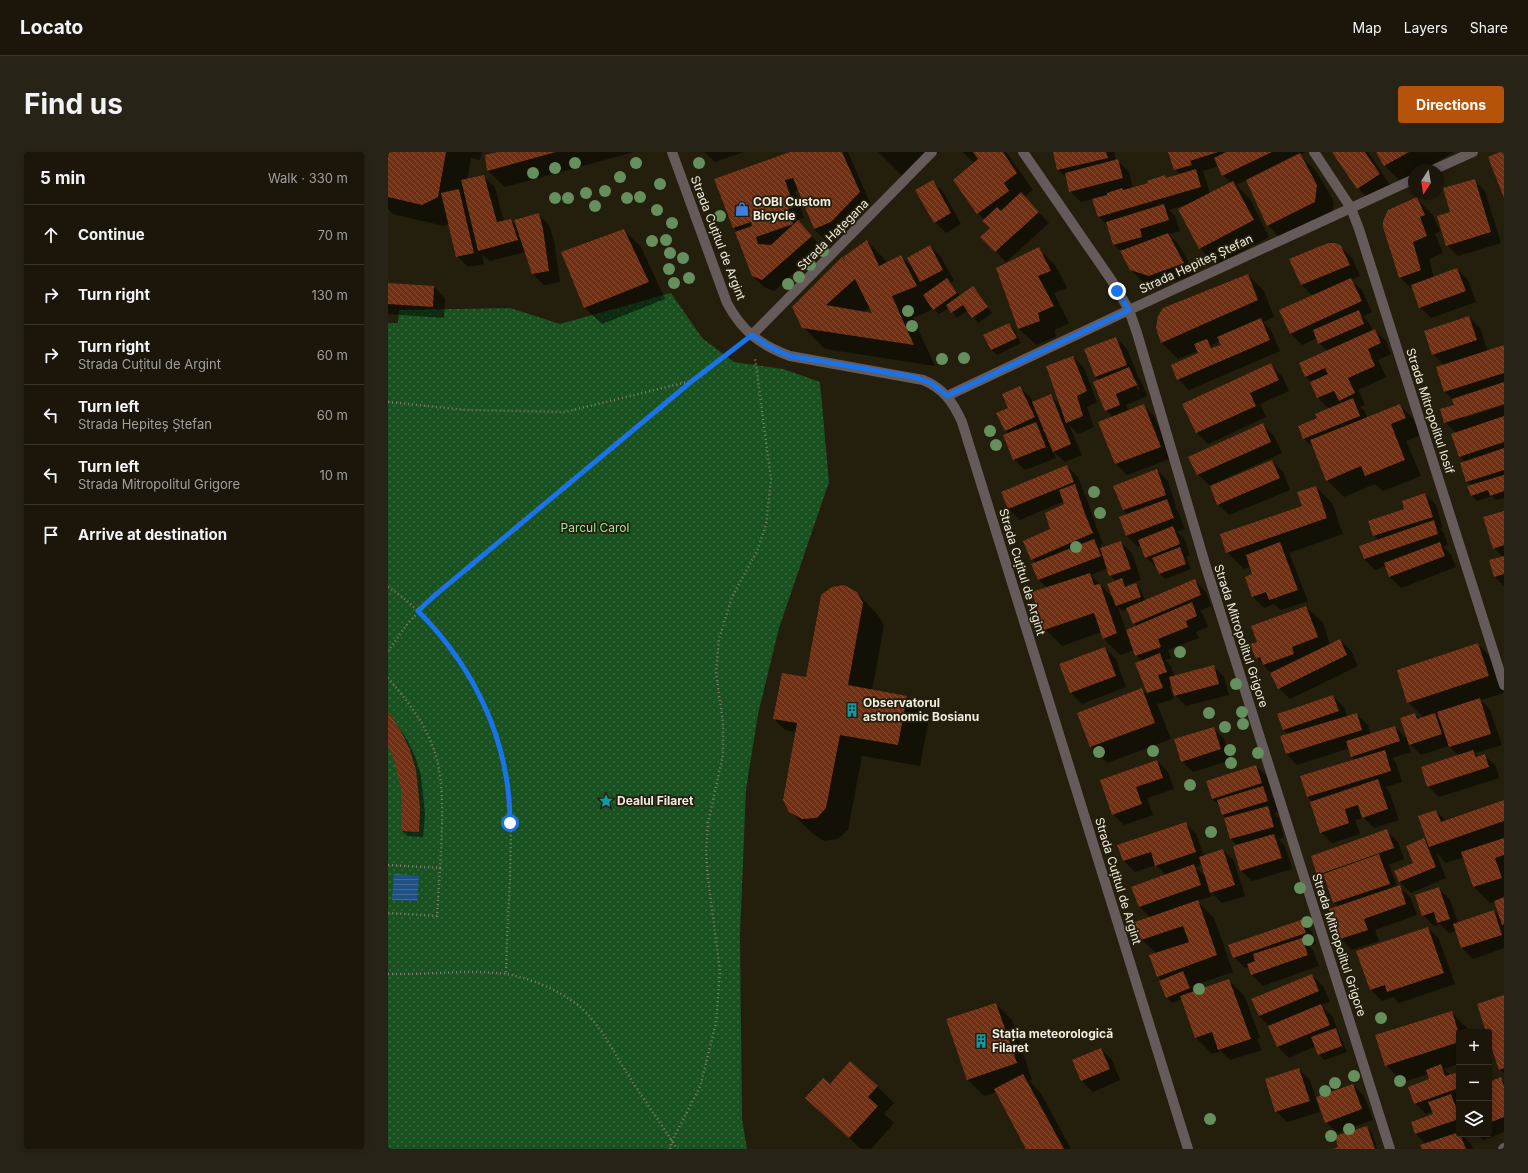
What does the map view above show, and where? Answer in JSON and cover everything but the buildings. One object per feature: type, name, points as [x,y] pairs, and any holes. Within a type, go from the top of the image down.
[{"type":"street","name":"Strada Cuțitul de Argint","points":[[672,152],[727,303],[735,317],[752,335],[769,347],[790,356],[914,377],[931,383],[952,402],[962,422],[1188,1149]]},
{"type":"street","name":"Strada Hațegana","points":[[752,335],[932,152]]},
{"type":"street","name":"Strada Mitropolitul Grigore","points":[[1023,152],[1112,281],[1129,310],[1206,567],[1390,1149]]},
{"type":"street","name":"Strada Mitropolitul Iosif","points":[[1314,152],[1350,208],[1364,244],[1504,686]]},
{"type":"street","points":[[1444,165],[1473,152]]},
{"type":"street","name":"Strada Hepiteș Ștefan","points":[[947,396],[1129,310],[1408,182]]},
{"type":"path","points":[[388,651],[418,611],[434,596],[692,381],[752,335],[771,479],[766,525],[757,551],[732,597],[719,638],[716,673],[723,722],[723,755],[708,823],[706,852],[720,971],[716,1023],[700,1087],[672,1141],[670,1149]]},
{"type":"path","points":[[388,402],[466,410],[565,412],[692,381]]},
{"type":"path","points":[[388,587],[401,595],[434,627],[456,656],[473,682],[488,712],[498,741],[510,810],[511,849],[506,974]]},
{"type":"path","points":[[388,678],[405,697],[420,719],[436,756],[442,808],[437,916],[388,913]]},
{"type":"path","points":[[388,865],[440,868]]},
{"type":"path","points":[[388,974],[458,972],[506,974],[532,981],[556,991],[576,1003],[587,1013],[605,1036],[626,1072],[677,1149]]},
{"type":"green space","name":"Parcul Carol","points":[[671,293],[702,338],[734,362],[783,369],[820,382],[829,482],[779,628],[758,714],[746,789],[740,935],[742,1119],[747,1149],[388,1149],[388,323],[398,323],[399,310],[510,308],[560,324]]},
{"type":"water","points":[[394,874],[419,876],[417,901],[392,900]]},
{"type":"place","name":"COBI Custom Bicycle","points":[[742,209]]},
{"type":"place","name":"Observatorul astronomic Bosianu","points":[[852,710]]},
{"type":"place","name":"Dealul Filaret","points":[[606,801]]},
{"type":"place","name":"Stația meteorologică Filaret","points":[[981,1041]]},
{"type":"route","points":[[510,823],[506,778],[498,741],[488,712],[473,682],[456,656],[434,627],[418,611],[434,596],[692,381],[752,335],[763,344],[790,356],[914,377],[931,383],[947,396],[1129,310],[1117,291]]}]
